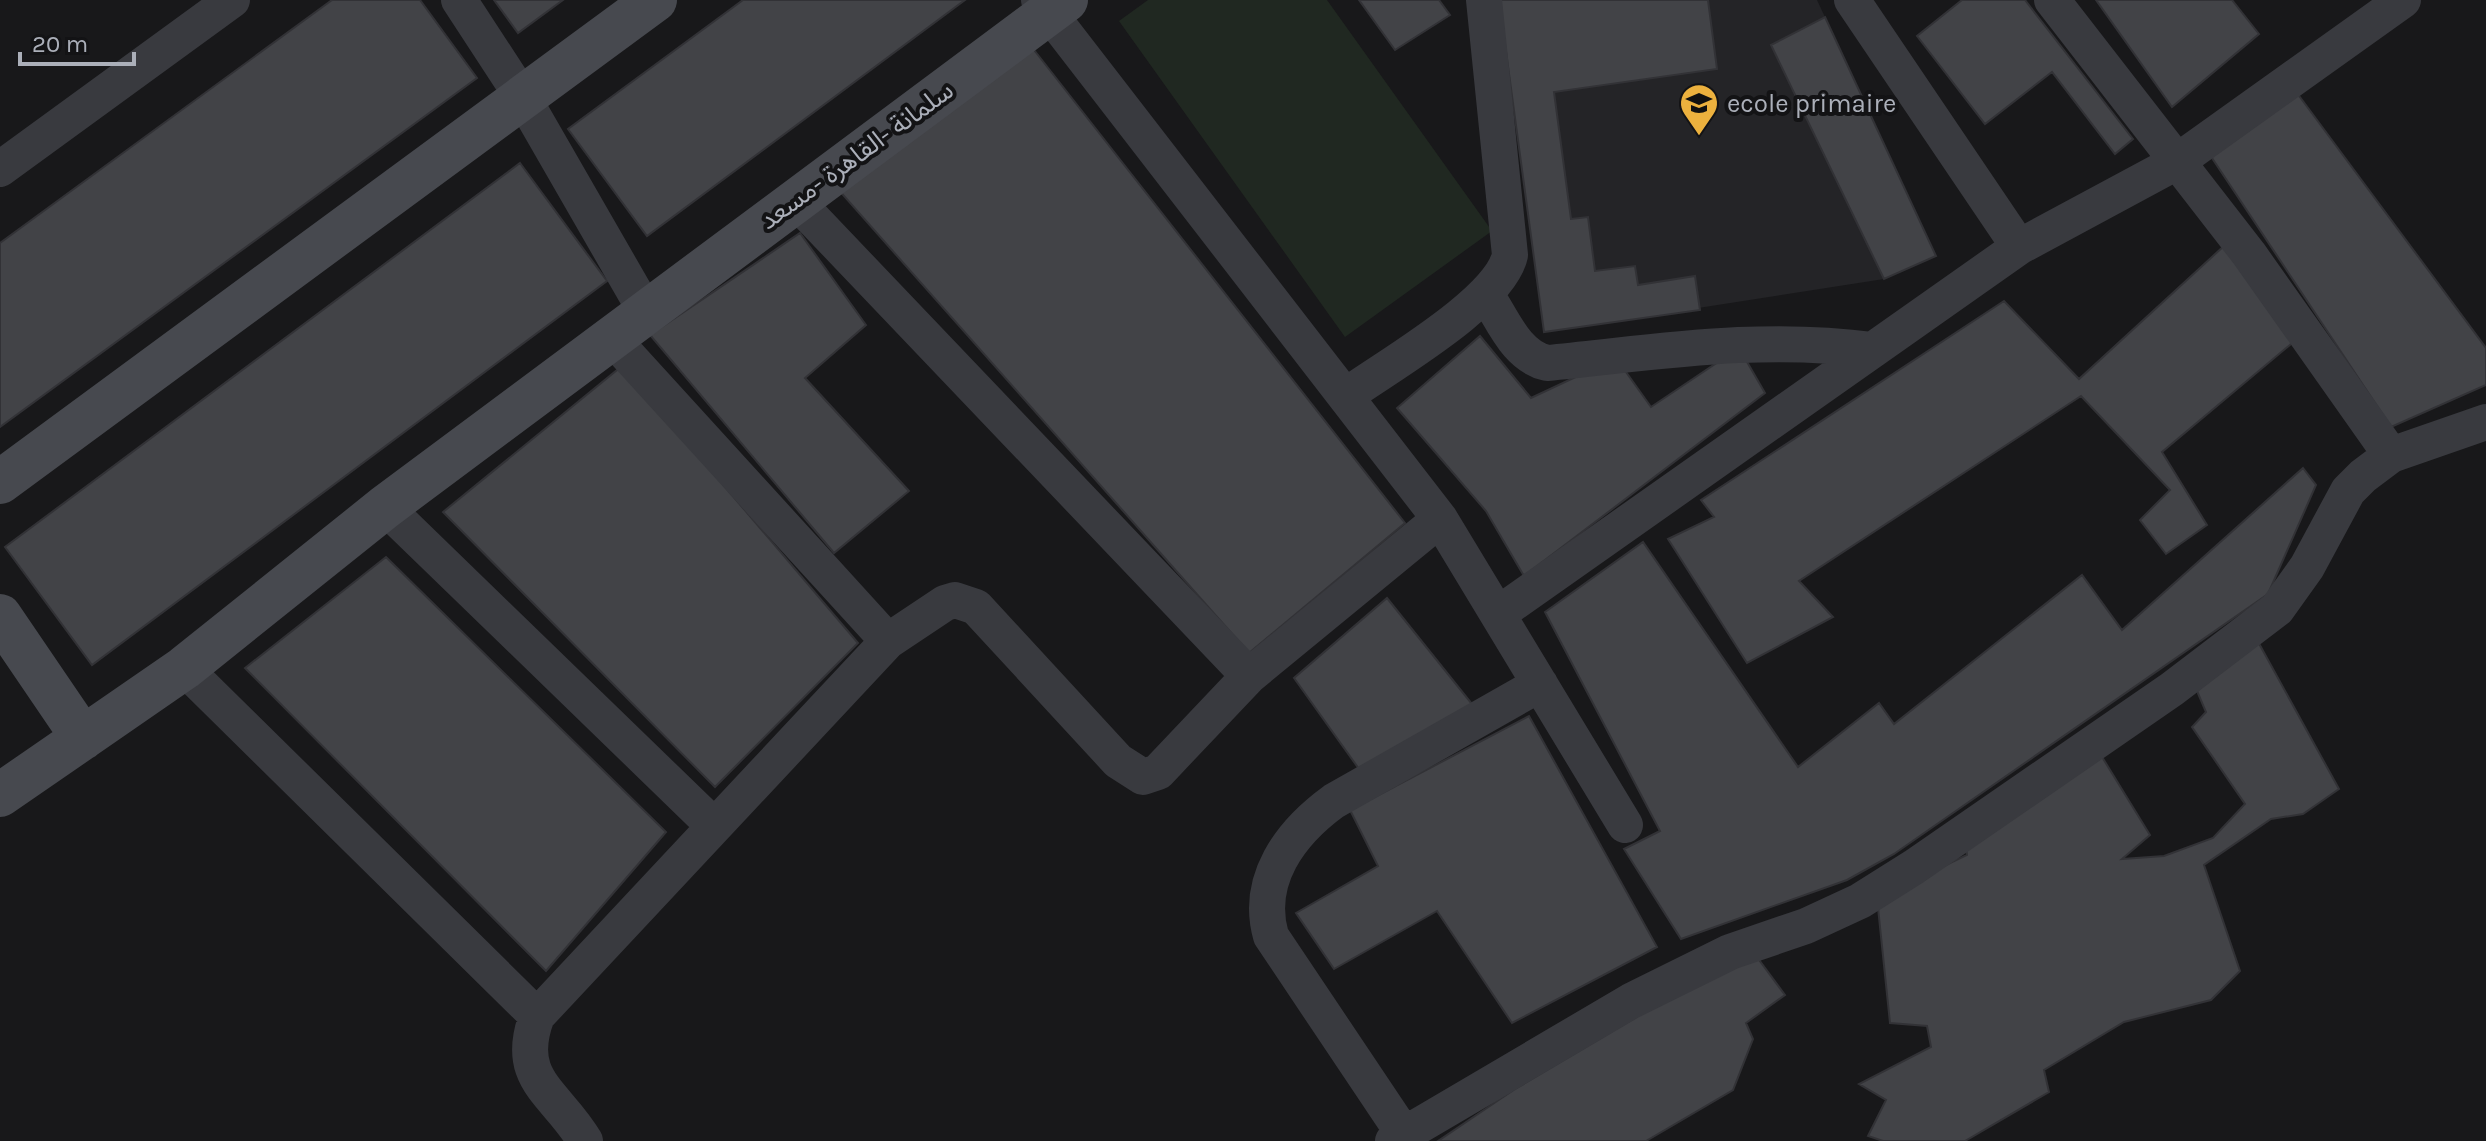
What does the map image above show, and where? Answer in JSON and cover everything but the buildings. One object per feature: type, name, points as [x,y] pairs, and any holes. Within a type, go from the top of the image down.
[{"type":"street","points":[[0,169],[232,0]]},
{"type":"street","points":[[459,0],[523,98],[645,310]]},
{"type":"street","points":[[0,482],[655,0]]},
{"type":"street","points":[[1347,395],[1487,296],[1503,276],[1510,255],[1484,0]]},
{"type":"street","points":[[1852,0],[2019,247]]},
{"type":"street","points":[[2052,0],[2175,163],[2249,254],[2391,455]]},
{"type":"street","points":[[1498,614],[2019,247],[2175,163],[2403,0]]},
{"type":"street","points":[[1051,4],[1440,519],[1625,825]]},
{"type":"street","name":"سلمانة -القاهرة -مسعد","points":[[0,795],[184,668],[385,507],[1051,4]]},
{"type":"street","points":[[795,200],[1249,676]]},
{"type":"street","points":[[1487,296],[1519,347],[1536,361],[1547,363],[1761,342],[1818,343],[1873,350]]},
{"type":"street","points":[[611,337],[888,641]]},
{"type":"street","points":[[1540,684],[1334,801],[1310,818],[1294,838],[1266,887],[1264,913],[1271,936],[1398,1137],[1699,966],[1762,939],[1806,926],[1860,901],[2091,746],[2277,609],[2307,567],[2348,491],[2391,455],[2486,422]]},
{"type":"street","points":[[385,507],[714,826]]},
{"type":"street","points":[[585,1141],[533,1073],[528,1041],[537,1016],[888,641],[945,603],[955,600],[976,607],[1118,761],[1143,777],[1158,772],[1249,676],[1440,519]]},
{"type":"street","points":[[0,616],[83,738]]},
{"type":"street","points":[[184,668],[537,1016]]},
{"type":"shaded area","points":[[1148,0],[1327,0],[1492,231],[1345,337],[1119,21]]},
{"type":"shaded area","name":"ecole primaire","points":[[1499,0],[1817,0],[1936,256],[1884,279],[1544,332]]},
{"type":"place","name":"ecole primaire","points":[[1699,137]]}]
